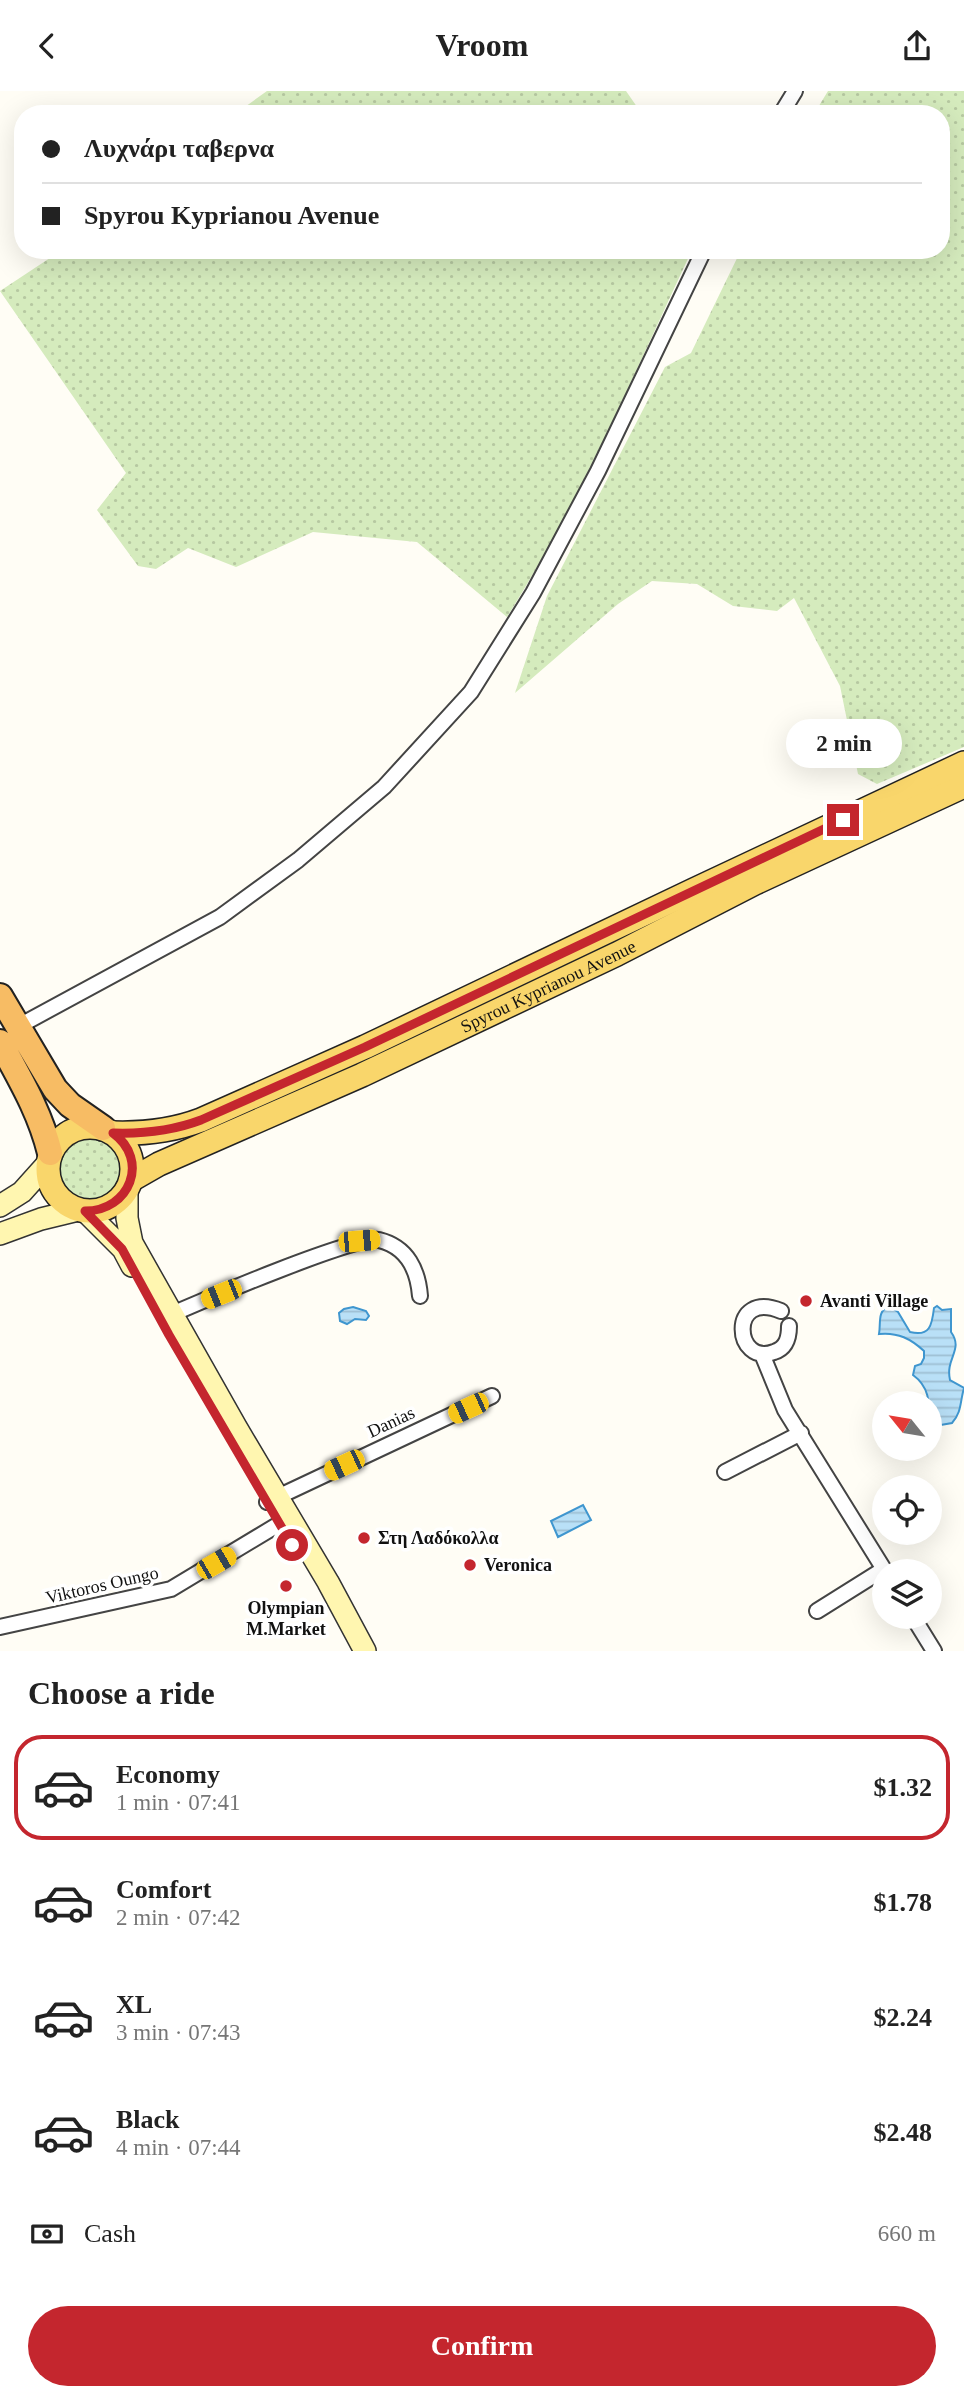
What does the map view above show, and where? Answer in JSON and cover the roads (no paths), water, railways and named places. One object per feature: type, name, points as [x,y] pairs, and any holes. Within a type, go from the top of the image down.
[{"type":"highway","points":[[0,996],[9,1034],[43,1123],[49,1158]]},
{"type":"highway","points":[[9,1034],[70,1105],[108,1130]]},
{"type":"main road","name":"Spyrou Kyprianou Avenue","points":[[108,1130],[156,1132],[201,1120],[365,1047],[964,763]]},
{"type":"main road","name":"Spyrou Kyprianou Avenue","points":[[129,1184],[159,1164],[374,1069],[617,954],[755,883],[964,786]]},
{"type":"main road","points":[[0,1206],[22,1192],[49,1158],[55,1144],[72,1130],[82,1126],[108,1130],[123,1142],[130,1153],[132,1166],[127,1218],[132,1243],[285,1521],[351,1651]]},
{"type":"main road","points":[[49,1158],[48,1173],[54,1192],[61,1200],[82,1210],[122,1249],[183,1359],[273,1499]]},
{"type":"main road","points":[[0,1234],[41,1219],[110,1206],[129,1184]]},
{"type":"main road","points":[[285,1521],[328,1582],[365,1651]]},
{"type":"street","points":[[9,1034],[220,917],[298,860],[384,787],[471,692],[533,593],[598,471],[700,259]]},
{"type":"street","points":[[172,1314],[359,1241],[379,1240],[409,1259],[418,1277],[420,1297]]},
{"type":"street","points":[[781,1311],[762,1307],[748,1314],[742,1327],[745,1342],[749,1348],[762,1354],[778,1351],[789,1338],[789,1325]]},
{"type":"street","points":[[762,1354],[785,1410],[877,1559]]},
{"type":"street","name":"Danias","points":[[273,1499],[492,1396]]},
{"type":"street","points":[[725,1472],[801,1433]]},
{"type":"street","name":"Viktoros Oungo","points":[[0,1627],[171,1589],[285,1521]]},
{"type":"street","points":[[817,1611],[872,1577]]},
{"type":"street","points":[[921,1629],[934,1651]]},
{"type":"water","points":[[889,1306],[898,1312],[910,1332],[917,1333],[929,1328],[934,1308],[937,1306],[942,1310],[951,1309],[951,1332],[956,1344],[949,1372],[950,1380],[964,1388],[959,1411],[952,1423],[942,1425],[942,1391],[926,1391],[913,1375],[915,1366],[921,1364],[924,1358],[924,1351],[904,1337],[879,1334],[881,1314]]},
{"type":"water","points":[[353,1307],[366,1311],[369,1316],[366,1320],[355,1319],[347,1324],[340,1321],[339,1313]]},
{"type":"water","points":[[583,1505],[591,1520],[558,1537],[551,1521]]},
{"type":"place","name":"Avanti Village","points":[[806,1301]]},
{"type":"place","name":"Στη Λαδόκολλα","points":[[364,1538]]},
{"type":"place","name":"Veronica","points":[[470,1565]]},
{"type":"place","name":"Olympian M.Market","points":[[286,1586]]}]
